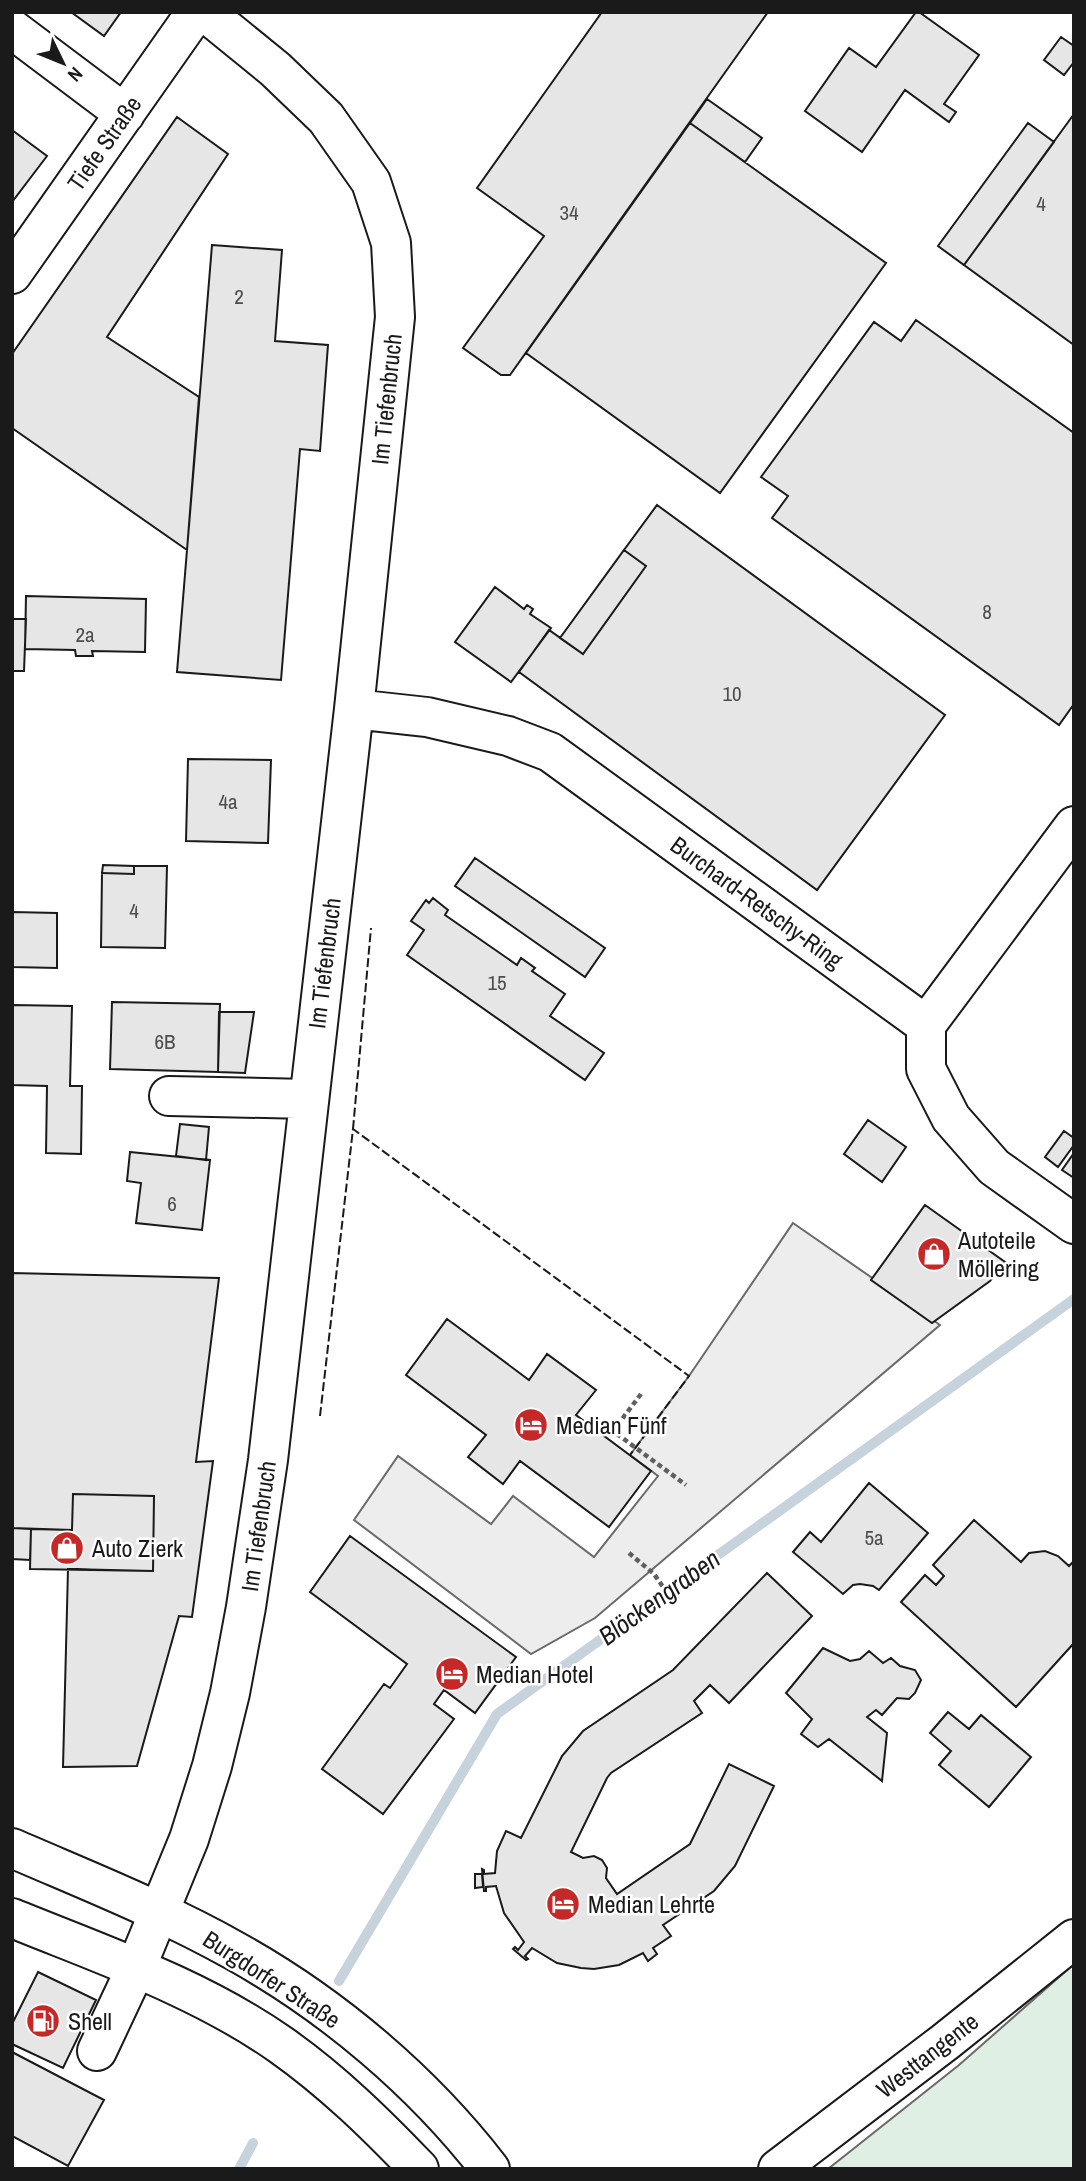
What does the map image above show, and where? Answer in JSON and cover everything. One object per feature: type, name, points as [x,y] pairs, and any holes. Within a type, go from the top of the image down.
[{"type":"street","name":"Tiefe Straße","points":[[12,274],[196,12]]},
{"type":"street","name":"Im Tiefenbruch","points":[[97,2051],[136,1968],[189,1839],[212,1766],[230,1693],[246,1607],[268,1460],[354,709],[395,317],[391,243],[371,182],[326,118],[275,69],[205,12]]},
{"type":"street","points":[[12,29],[125,114]]},
{"type":"street","name":"Burchard-Retschy-Ring","points":[[354,709],[427,717],[508,736],[550,752],[926,1025]]},
{"type":"street","points":[[1074,826],[926,1025],[926,1069],[951,1118],[994,1167],[1074,1224]]},
{"type":"street","points":[[169,1096],[308,1098]]},
{"type":"street","name":"Burgdorfer Straße","points":[[12,1848],[159,1912],[237,1952],[308,1997],[403,2074],[485,2160]]},
{"type":"street","name":"Burgdorfer Straße","points":[[12,1918],[209,2001],[280,2044],[368,2117],[419,2169]]},
{"type":"street","name":"Westtangente","points":[[778,2169],[945,2042],[1074,1939]]},
{"type":"path","points":[[641,1394],[614,1431],[686,1485]]},
{"type":"path","points":[[629,1553],[654,1574],[675,1604]]},
{"type":"green space","points":[[1074,1964],[1074,2169],[828,2169],[959,2065]]},
{"type":"shaded area","points":[[793,1223],[940,1325],[595,1618],[531,1654],[354,1520],[398,1456],[491,1524],[513,1496],[594,1557],[658,1476],[630,1455],[689,1376]]},
{"type":"building","points":[[71,12],[121,12],[104,36]]},
{"type":"building","points":[[602,12],[768,12],[510,375],[501,375],[463,348],[544,236],[477,188]]},
{"type":"building","points":[[916,12],[979,55],[944,104],[956,112],[949,122],[905,90],[862,152],[805,111],[849,48],[876,67]]},
{"type":"building","points":[[1061,37],[1074,46],[1074,62],[1064,75],[1044,60]]},
{"type":"building","points":[[707,99],[762,138],[745,162],[690,123]]},
{"type":"building","points":[[1074,114],[1074,345],[964,265]]},
{"type":"building","points":[[177,117],[228,154],[107,337],[199,397],[187,550],[12,428],[12,354]]},
{"type":"building","points":[[690,123],[886,263],[720,493],[526,353]]},
{"type":"building","points":[[1028,123],[1054,142],[964,265],[938,246]]},
{"type":"building","points":[[12,130],[47,156],[12,202]]},
{"type":"building","points":[[212,245],[282,250],[275,341],[328,345],[320,451],[300,449],[281,680],[177,672]]},
{"type":"building","points":[[916,320],[1074,433],[1074,704],[1059,725],[772,518],[788,496],[761,477],[874,322],[901,341]]},
{"type":"building","points":[[657,505],[945,715],[817,890],[519,672],[549,630],[583,654],[646,566],[624,550]]},
{"type":"building","points":[[624,550],[646,566],[583,654],[560,638]]},
{"type":"building","points":[[495,587],[524,609],[527,605],[533,609],[530,614],[551,628],[511,682],[455,642]]},
{"type":"building","points":[[26,596],[146,599],[145,652],[92,651],[93,656],[76,656],[75,650],[25,649]]},
{"type":"building","points":[[12,619],[26,619],[24,671],[12,671]]},
{"type":"building","points":[[188,759],[271,760],[268,843],[186,841]]},
{"type":"building","points":[[475,858],[605,948],[585,977],[455,886]]},
{"type":"building","points":[[103,865],[134,866],[134,874],[102,873]]},
{"type":"building","points":[[134,866],[167,866],[165,948],[101,947],[102,873],[134,874]]},
{"type":"building","points":[[433,898],[448,910],[445,915],[517,965],[521,958],[535,968],[532,971],[565,994],[550,1016],[604,1053],[585,1080],[407,955],[424,930],[411,921],[426,900],[429,903]]},
{"type":"building","points":[[12,912],[57,913],[57,968],[12,967]]},
{"type":"building","points":[[112,1002],[220,1004],[218,1072],[110,1069]]},
{"type":"building","points":[[12,1005],[72,1006],[70,1086],[82,1086],[81,1154],[46,1153],[47,1086],[12,1085]]},
{"type":"building","points":[[219,1012],[254,1012],[245,1073],[218,1072]]},
{"type":"building","points":[[868,1120],[906,1147],[882,1182],[844,1154]]},
{"type":"building","points":[[180,1124],[209,1127],[206,1160],[176,1156]]},
{"type":"building","points":[[1064,1131],[1074,1138],[1074,1145],[1058,1167],[1045,1157]]},
{"type":"building","points":[[130,1152],[210,1160],[202,1230],[136,1223],[141,1183],[127,1181]]},
{"type":"building","points":[[1074,1153],[1074,1178],[1062,1170]]},
{"type":"building","points":[[925,1205],[1005,1262],[990,1281],[932,1323],[871,1280]]},
{"type":"building","points":[[12,1273],[219,1278],[196,1462],[213,1461],[192,1617],[179,1616],[137,1766],[63,1767],[68,1569],[153,1571],[154,1496],[73,1494],[72,1530],[12,1528]]},
{"type":"building","name":"Median Fünf","points":[[447,1319],[529,1380],[547,1354],[596,1390],[576,1415],[651,1471],[609,1527],[520,1461],[503,1484],[468,1457],[486,1435],[406,1375]]},
{"type":"building","points":[[869,1483],[928,1533],[879,1590],[860,1584],[853,1585],[843,1594],[793,1552],[810,1532],[821,1542]]},
{"type":"building","points":[[73,1494],[154,1496],[153,1571],[30,1569],[31,1529],[72,1530]]},
{"type":"building","points":[[974,1520],[1021,1562],[1029,1553],[1045,1551],[1058,1556],[1069,1566],[1074,1561],[1074,1643],[1016,1707],[901,1602],[925,1575],[936,1585],[944,1576],[933,1565]]},
{"type":"building","points":[[12,1528],[31,1529],[30,1560],[12,1559]]},
{"type":"building","name":"Median Hotel","points":[[350,1536],[516,1657],[475,1713],[444,1690],[434,1704],[454,1719],[383,1814],[322,1769],[384,1684],[390,1688],[407,1664],[310,1592]]},
{"type":"building","points":[[767,1573],[812,1616],[729,1703],[710,1685],[694,1701],[702,1713],[611,1773],[571,1852],[583,1858],[594,1856],[602,1860],[607,1868],[606,1878],[617,1894],[690,1844],[729,1764],[774,1786],[735,1866],[714,1891],[663,1925],[671,1936],[653,1948],[657,1954],[648,1961],[643,1953],[619,1965],[581,1968],[557,1963],[532,1948],[525,1956],[528,1959],[526,1960],[513,1949],[515,1947],[518,1950],[524,1942],[504,1913],[496,1886],[486,1887],[484,1891],[482,1869],[484,1874],[495,1873],[497,1851],[506,1831],[521,1838],[562,1756],[583,1731],[673,1670]]},
{"type":"building","points":[[823,1648],[850,1661],[860,1659],[869,1651],[883,1663],[891,1658],[900,1666],[915,1670],[921,1680],[909,1699],[897,1698],[882,1715],[876,1710],[867,1717],[887,1733],[882,1781],[829,1739],[818,1747],[801,1734],[812,1719],[786,1693]]},
{"type":"building","points":[[948,1712],[969,1729],[981,1715],[1031,1757],[989,1807],[939,1765],[951,1751],[930,1733]]},
{"type":"building","points":[[475,1874],[482,1874],[483,1887],[475,1888]]},
{"type":"building","points":[[38,1972],[96,2000],[63,2068],[12,2044],[12,2024]]},
{"type":"building","points":[[12,2052],[104,2100],[68,2166],[12,2136]]},
{"type":"waterway","name":"Blöckengraben","points":[[339,1981],[497,1714],[1074,1299]]},
{"type":"waterway","name":"Blöckengraben","points":[[239,2169],[253,2143]]},
{"type":"fence","points":[[353,1129],[371,928]]},
{"type":"fence","points":[[320,1416],[353,1129],[689,1376],[630,1455]]},
{"type":"place","name":"Autoteile Möllering","points":[[934,1254]]},
{"type":"place","name":"Median Fünf","points":[[531,1425]]},
{"type":"place","name":"Auto Zierk","points":[[67,1548]]},
{"type":"place","name":"Median Hotel","points":[[452,1674]]},
{"type":"place","name":"Median Lehrte","points":[[563,1904]]},
{"type":"place","name":"Shell","points":[[43,2021]]}]
